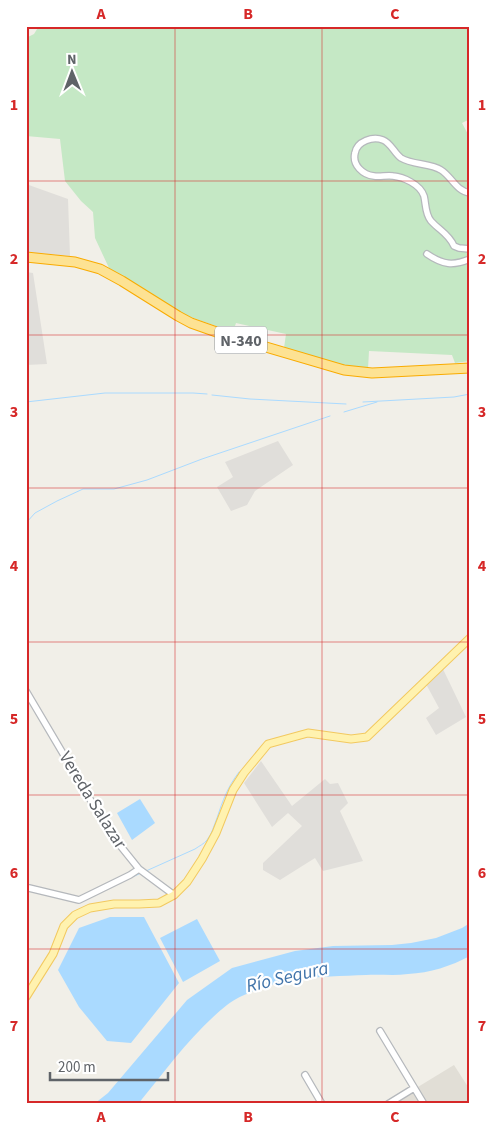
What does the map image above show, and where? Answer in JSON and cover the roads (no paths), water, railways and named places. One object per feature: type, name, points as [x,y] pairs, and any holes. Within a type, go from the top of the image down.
[{"type":"highway","name":"N-340","points":[[26,258],[75,262],[94,267],[122,281],[191,323],[233,338],[344,370],[387,372],[470,368]]},
{"type":"main road","points":[[26,997],[53,954],[64,926],[75,915],[90,908],[114,904],[159,903],[174,895],[187,882],[216,833],[233,790],[244,773],[268,744],[308,733],[351,739],[367,737],[470,638]]},
{"type":"street","points":[[470,193],[463,192],[439,168],[402,159],[383,140],[369,139],[362,142],[355,152],[357,166],[361,171],[375,176],[395,176],[420,189],[424,196],[428,216],[432,222],[446,233],[454,246],[470,249]]},
{"type":"street","points":[[427,254],[436,260],[450,264],[470,259]]},
{"type":"street","name":"Vereda Salazar","points":[[26,691],[110,832],[139,869],[174,895]]},
{"type":"street","points":[[26,889],[29,888],[79,900],[139,869]]},
{"type":"street","points":[[380,1031],[424,1104]]},
{"type":"street","points":[[305,1075],[322,1104]]},
{"type":"street","points":[[388,1104],[414,1088]]},
{"type":"water","points":[[140,799],[155,823],[132,840],[117,813]]},
{"type":"water","points":[[110,917],[144,917],[179,983],[131,1043],[107,1041],[79,1007],[58,970],[79,928]]},
{"type":"water","points":[[197,919],[220,961],[183,982],[160,938]]},
{"type":"water","name":"Río Segura","points":[[470,923],[470,956],[440,968],[403,975],[339,976],[287,981],[241,996],[227,1005],[203,1027],[138,1104],[94,1104],[108,1093],[187,1000],[232,968],[295,951],[333,946],[411,943],[436,938]]},
{"type":"waterway","points":[[26,402],[105,393],[207,394]]},
{"type":"waterway","points":[[363,402],[454,397],[470,394]]},
{"type":"waterway","points":[[212,395],[346,404]]},
{"type":"waterway","points":[[344,412],[377,402]]},
{"type":"waterway","points":[[26,523],[35,513],[83,489],[114,489],[147,480],[202,459],[330,416]]},
{"type":"waterway","points":[[146,871],[195,849],[209,838],[226,794],[239,772]]},
{"type":"waterway","points":[[126,880],[139,874]]}]
